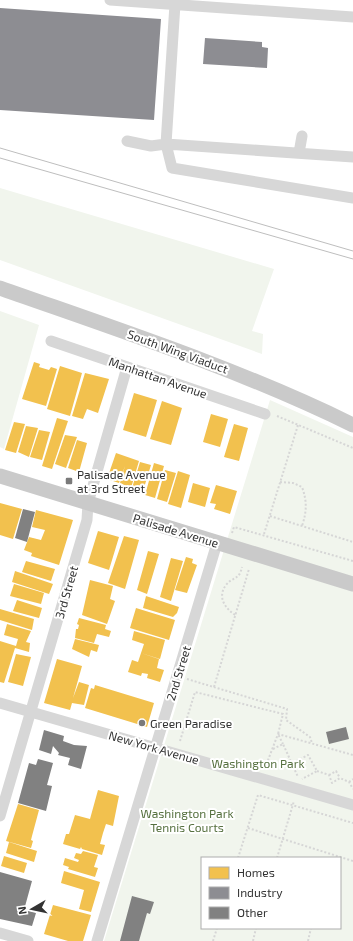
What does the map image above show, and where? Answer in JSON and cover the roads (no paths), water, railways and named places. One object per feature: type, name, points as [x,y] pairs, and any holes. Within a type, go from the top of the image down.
[{"type":"main road","name":"South Wing Viaduct","points":[[0,288],[240,373],[302,399],[353,424]]},
{"type":"main road","name":"Palisade Avenue","points":[[0,476],[353,584]]},
{"type":"street","points":[[110,0],[353,17]]},
{"type":"street","points":[[175,4],[166,144],[172,168],[353,198]]},
{"type":"street","points":[[299,153],[302,136]]},
{"type":"street","points":[[127,142],[151,146],[166,144],[353,157]]},
{"type":"street","name":"Manhattan Avenue","points":[[51,341],[265,414]]},
{"type":"street","name":"3rd Street","points":[[0,816],[87,520],[88,503],[127,367]]},
{"type":"street","name":"2nd Street","points":[[97,941],[217,543]]},
{"type":"street","name":"New York Avenue","points":[[0,702],[353,805]]},
{"type":"street","points":[[0,933],[28,941]]},
{"type":"tram line","points":[[0,148],[353,251]]},
{"type":"tram line","points":[[0,158],[353,259]]},
{"type":"place","name":"Palisade Avenue at 3rd Street","points":[[69,481]]},
{"type":"place","name":"Green Paradise","points":[[142,723]]},
{"type":"park label","name":"Washington Park","points":[[258,763]]},
{"type":"park label","name":"Washington Park Tennis Courts","points":[[187,820]]}]
